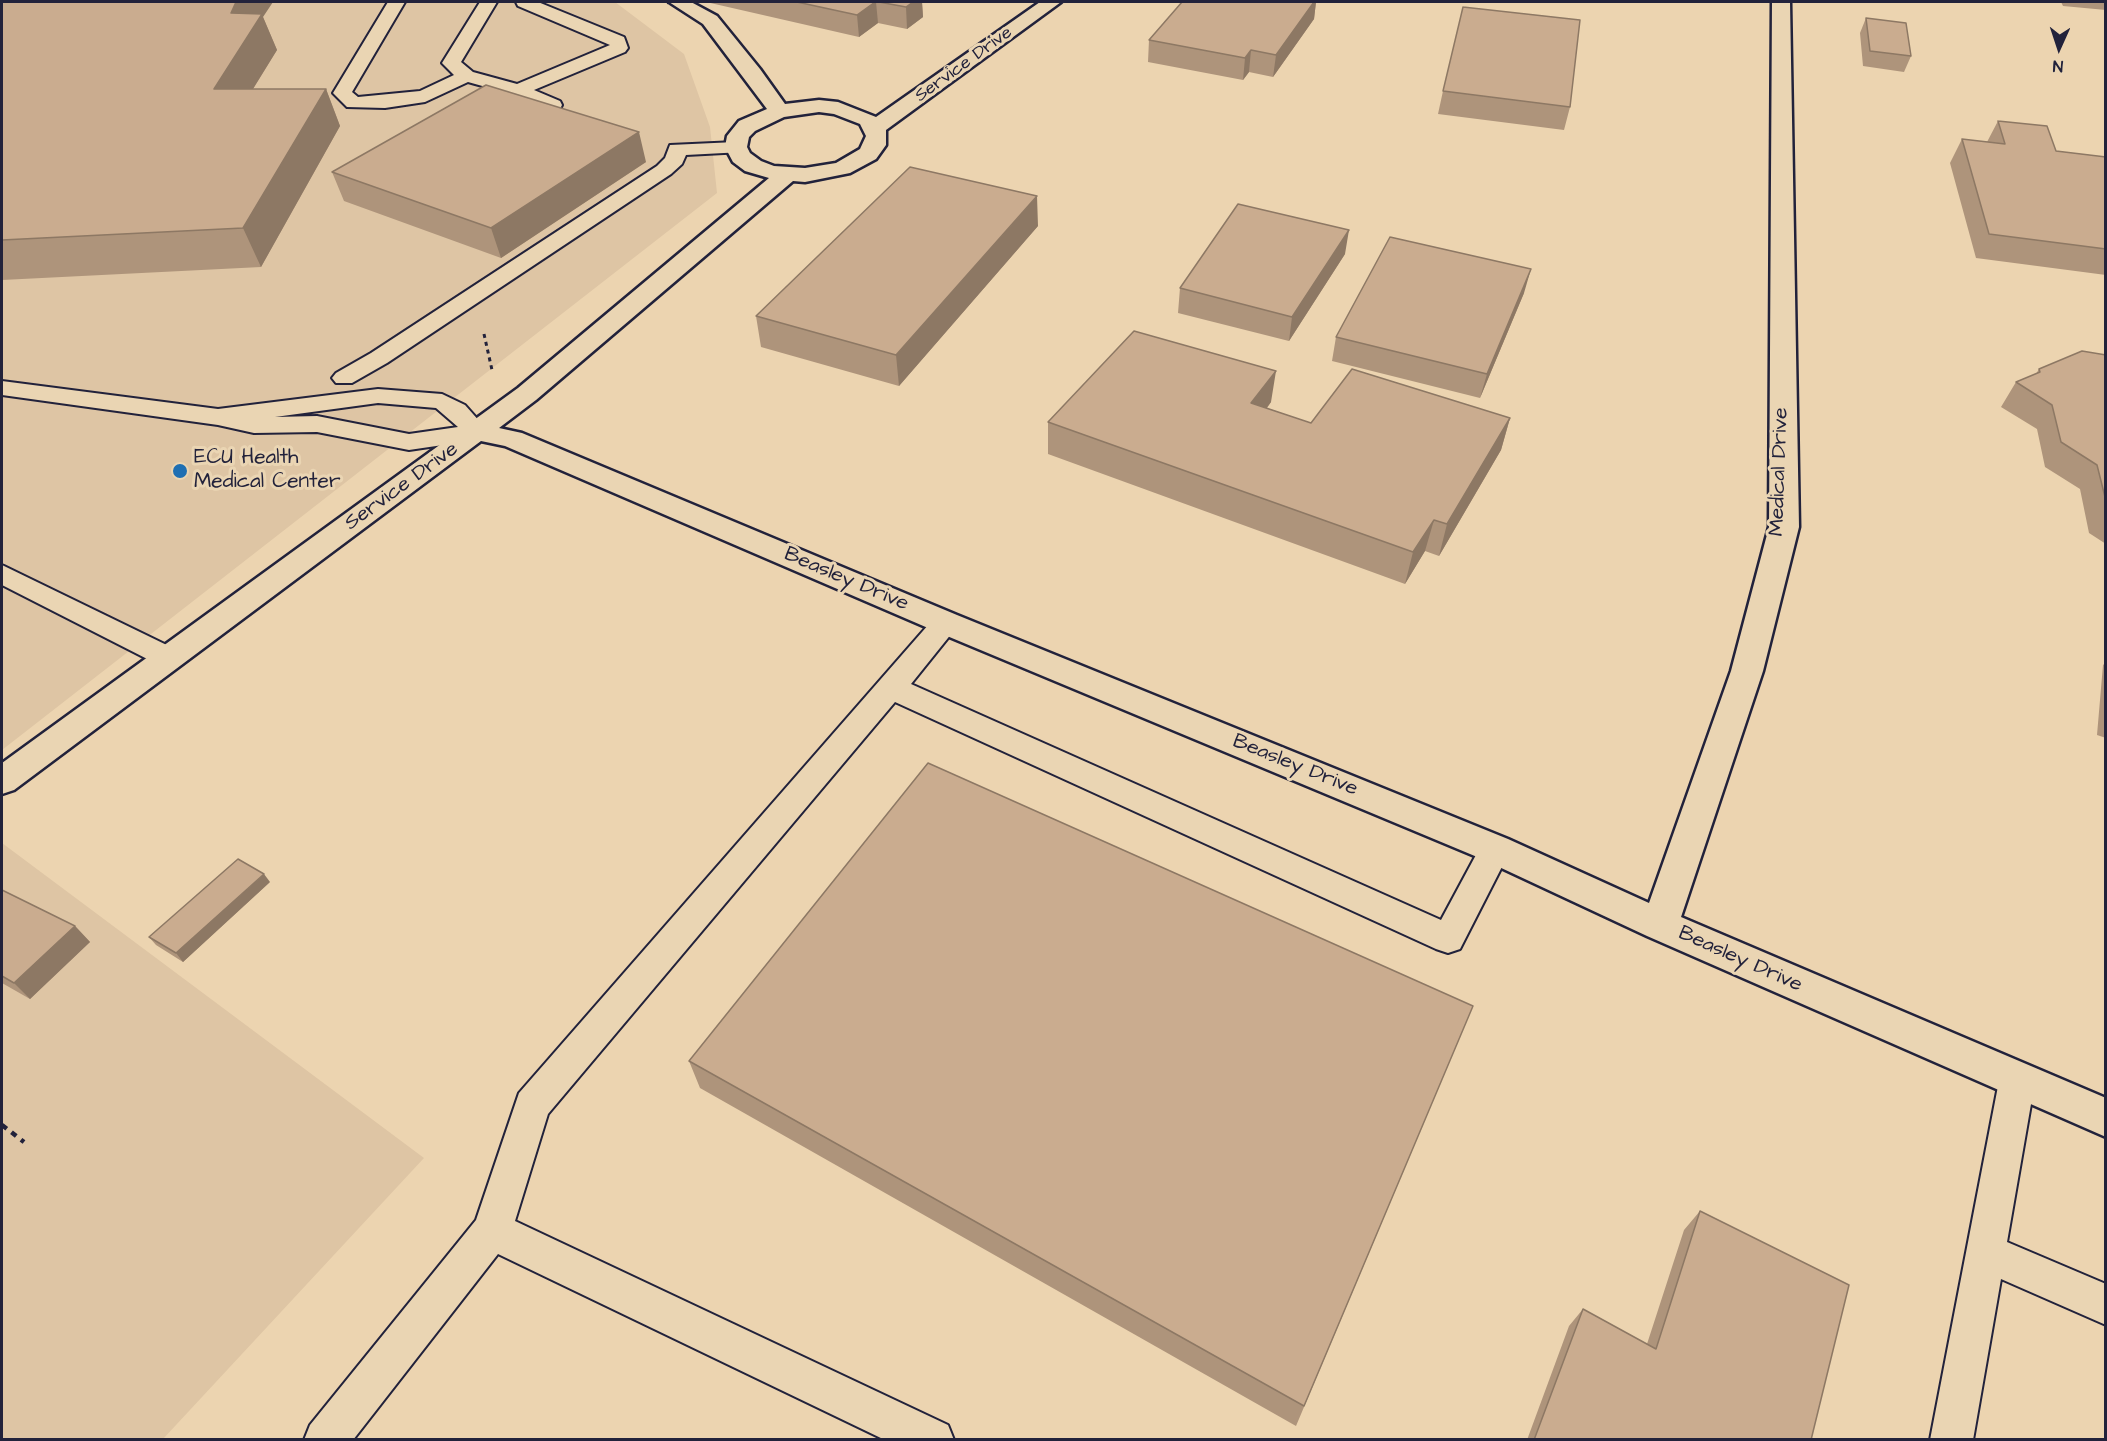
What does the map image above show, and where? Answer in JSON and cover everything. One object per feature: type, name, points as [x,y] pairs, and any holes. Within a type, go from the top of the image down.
[{"type":"street","points":[[678,2],[710,20],[780,111]]},
{"type":"street","name":"Service Drive","points":[[875,128],[1052,2]]},
{"type":"street","name":"Medical Drive","points":[[1660,925],[1747,671],[1784,527],[1781,2]]},
{"type":"street","points":[[799,107],[838,108],[867,120],[875,128],[875,145],[858,161],[831,172],[787,174],[753,166],[741,157],[736,148],[738,136],[747,126],[780,111],[799,107]]},
{"type":"street","name":"Service Drive","points":[[2,782],[527,394],[787,174]]},
{"type":"street","name":"Beasley Drive","points":[[477,432],[522,443],[946,623],[1495,849],[1660,925],[2106,1118]]},
{"type":"lane","points":[[396,2],[342,93],[354,103],[385,102],[425,96],[466,76]]},
{"type":"lane","points":[[488,2],[451,63],[466,76],[518,90],[553,105]]},
{"type":"lane","points":[[518,90],[619,48],[618,41],[524,2]]},
{"type":"lane","points":[[378,396],[345,378],[379,358],[664,170],[675,160],[677,149],[736,148]]},
{"type":"lane","points":[[2,388],[218,417],[254,424],[317,424],[409,442],[477,432]]},
{"type":"lane","points":[[218,417],[378,396],[442,401],[456,410],[477,432]]},
{"type":"lane","points":[[2,574],[169,658]]},
{"type":"lane","points":[[325,1440],[492,1231],[532,1105],[946,623]]},
{"type":"lane","points":[[892,688],[1448,939],[1495,849]]},
{"type":"lane","points":[[1951,1440],[2017,1081]]},
{"type":"lane","points":[[492,1231],[933,1440]]},
{"type":"lane","points":[[1984,1252],[2106,1305]]},
{"type":"path","points":[[2,1125],[24,1142]]},
{"type":"shaded area","name":"ECU Health Medical Center","points":[[2,2],[615,2],[684,54],[710,127],[717,193],[2,750]]},
{"type":"shaded area","points":[[2,843],[424,1158],[163,1439],[2,1439]]},
{"type":"building","points":[[2,2],[236,2],[231,13],[262,14],[214,89],[326,89],[243,228],[2,240]]},
{"type":"building","points":[[797,2],[875,2],[857,15]]},
{"type":"building","points":[[879,2],[913,2],[906,7]]},
{"type":"building","points":[[1182,2],[1314,2],[1276,55],[1251,50],[1245,58],[1149,40]]},
{"type":"building","points":[[1463,7],[1580,20],[1570,107],[1443,91]]},
{"type":"building","points":[[1866,18],[1906,23],[1911,56],[1870,51]]},
{"type":"building","points":[[486,85],[639,132],[491,228],[332,172]]},
{"type":"building","points":[[1998,121],[2047,126],[2056,151],[2106,157],[2106,249],[1989,234],[1962,139],[2005,144]]},
{"type":"building","points":[[910,167],[1037,196],[896,355],[756,316]]},
{"type":"building","points":[[1238,204],[1349,230],[1292,317],[1180,288]]},
{"type":"building","points":[[1390,237],[1531,269],[1487,374],[1336,337]]},
{"type":"building","points":[[1134,331],[1276,371],[1251,403],[1311,423],[1352,369],[1510,418],[1447,524],[1434,520],[1413,552],[1048,422]]},
{"type":"building","points":[[2082,351],[2106,355],[2106,501],[2097,465],[2061,442],[2052,405],[2016,382],[2040,372],[2039,369]]},
{"type":"building","points":[[928,763],[1473,1006],[1304,1406],[689,1061]]},
{"type":"building","points":[[238,859],[264,874],[176,953],[149,937]]},
{"type":"building","points":[[2,890],[75,926],[14,983],[2,976]]},
{"type":"building","points":[[1700,1211],[1849,1285],[1811,1440],[1534,1440],[1583,1309],[1656,1349]]},
{"type":"place","name":"ECU Health Medical Center","points":[[180,471]]}]
